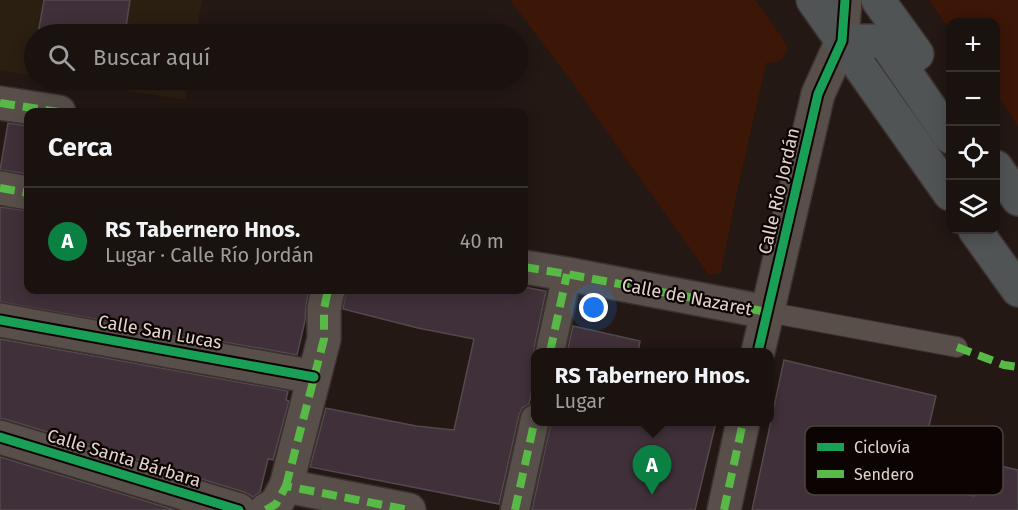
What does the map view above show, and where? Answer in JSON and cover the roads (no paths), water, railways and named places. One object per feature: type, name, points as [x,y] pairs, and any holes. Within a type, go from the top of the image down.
[{"type":"main road","points":[[813,0],[946,187]]},
{"type":"main road","points":[[878,0],[946,96]]},
{"type":"main road","points":[[842,41],[884,41],[946,130]]},
{"type":"main road","points":[[1000,173],[1018,199]]},
{"type":"main road","points":[[1000,193],[1018,210]]},
{"type":"main road","points":[[978,234],[1018,290]]},
{"type":"street","points":[[842,41],[845,0]]},
{"type":"street","name":"Calle Río Jordán","points":[[759,348],[818,94],[842,41]]},
{"type":"street","points":[[0,103],[33,108]]},
{"type":"street","points":[[0,188],[24,192]]},
{"type":"street","name":"Calle de Nazaret","points":[[528,268],[767,312]]},
{"type":"street","points":[[551,348],[567,274]]},
{"type":"street","points":[[327,294],[324,309],[324,339],[276,498],[409,510]]},
{"type":"street","name":"Calle San Lucas","points":[[0,320],[314,377]]},
{"type":"street","points":[[515,510],[534,426]]},
{"type":"street","points":[[724,510],[742,426]]},
{"type":"street","name":"Calle Santa Bárbara","points":[[0,438],[239,510]]},
{"type":"lane","name":"Calle de Nazaret","points":[[767,312],[957,347]]},
{"type":"place","name":"RS Tabernero Hnos.","points":[[652,495]]}]
